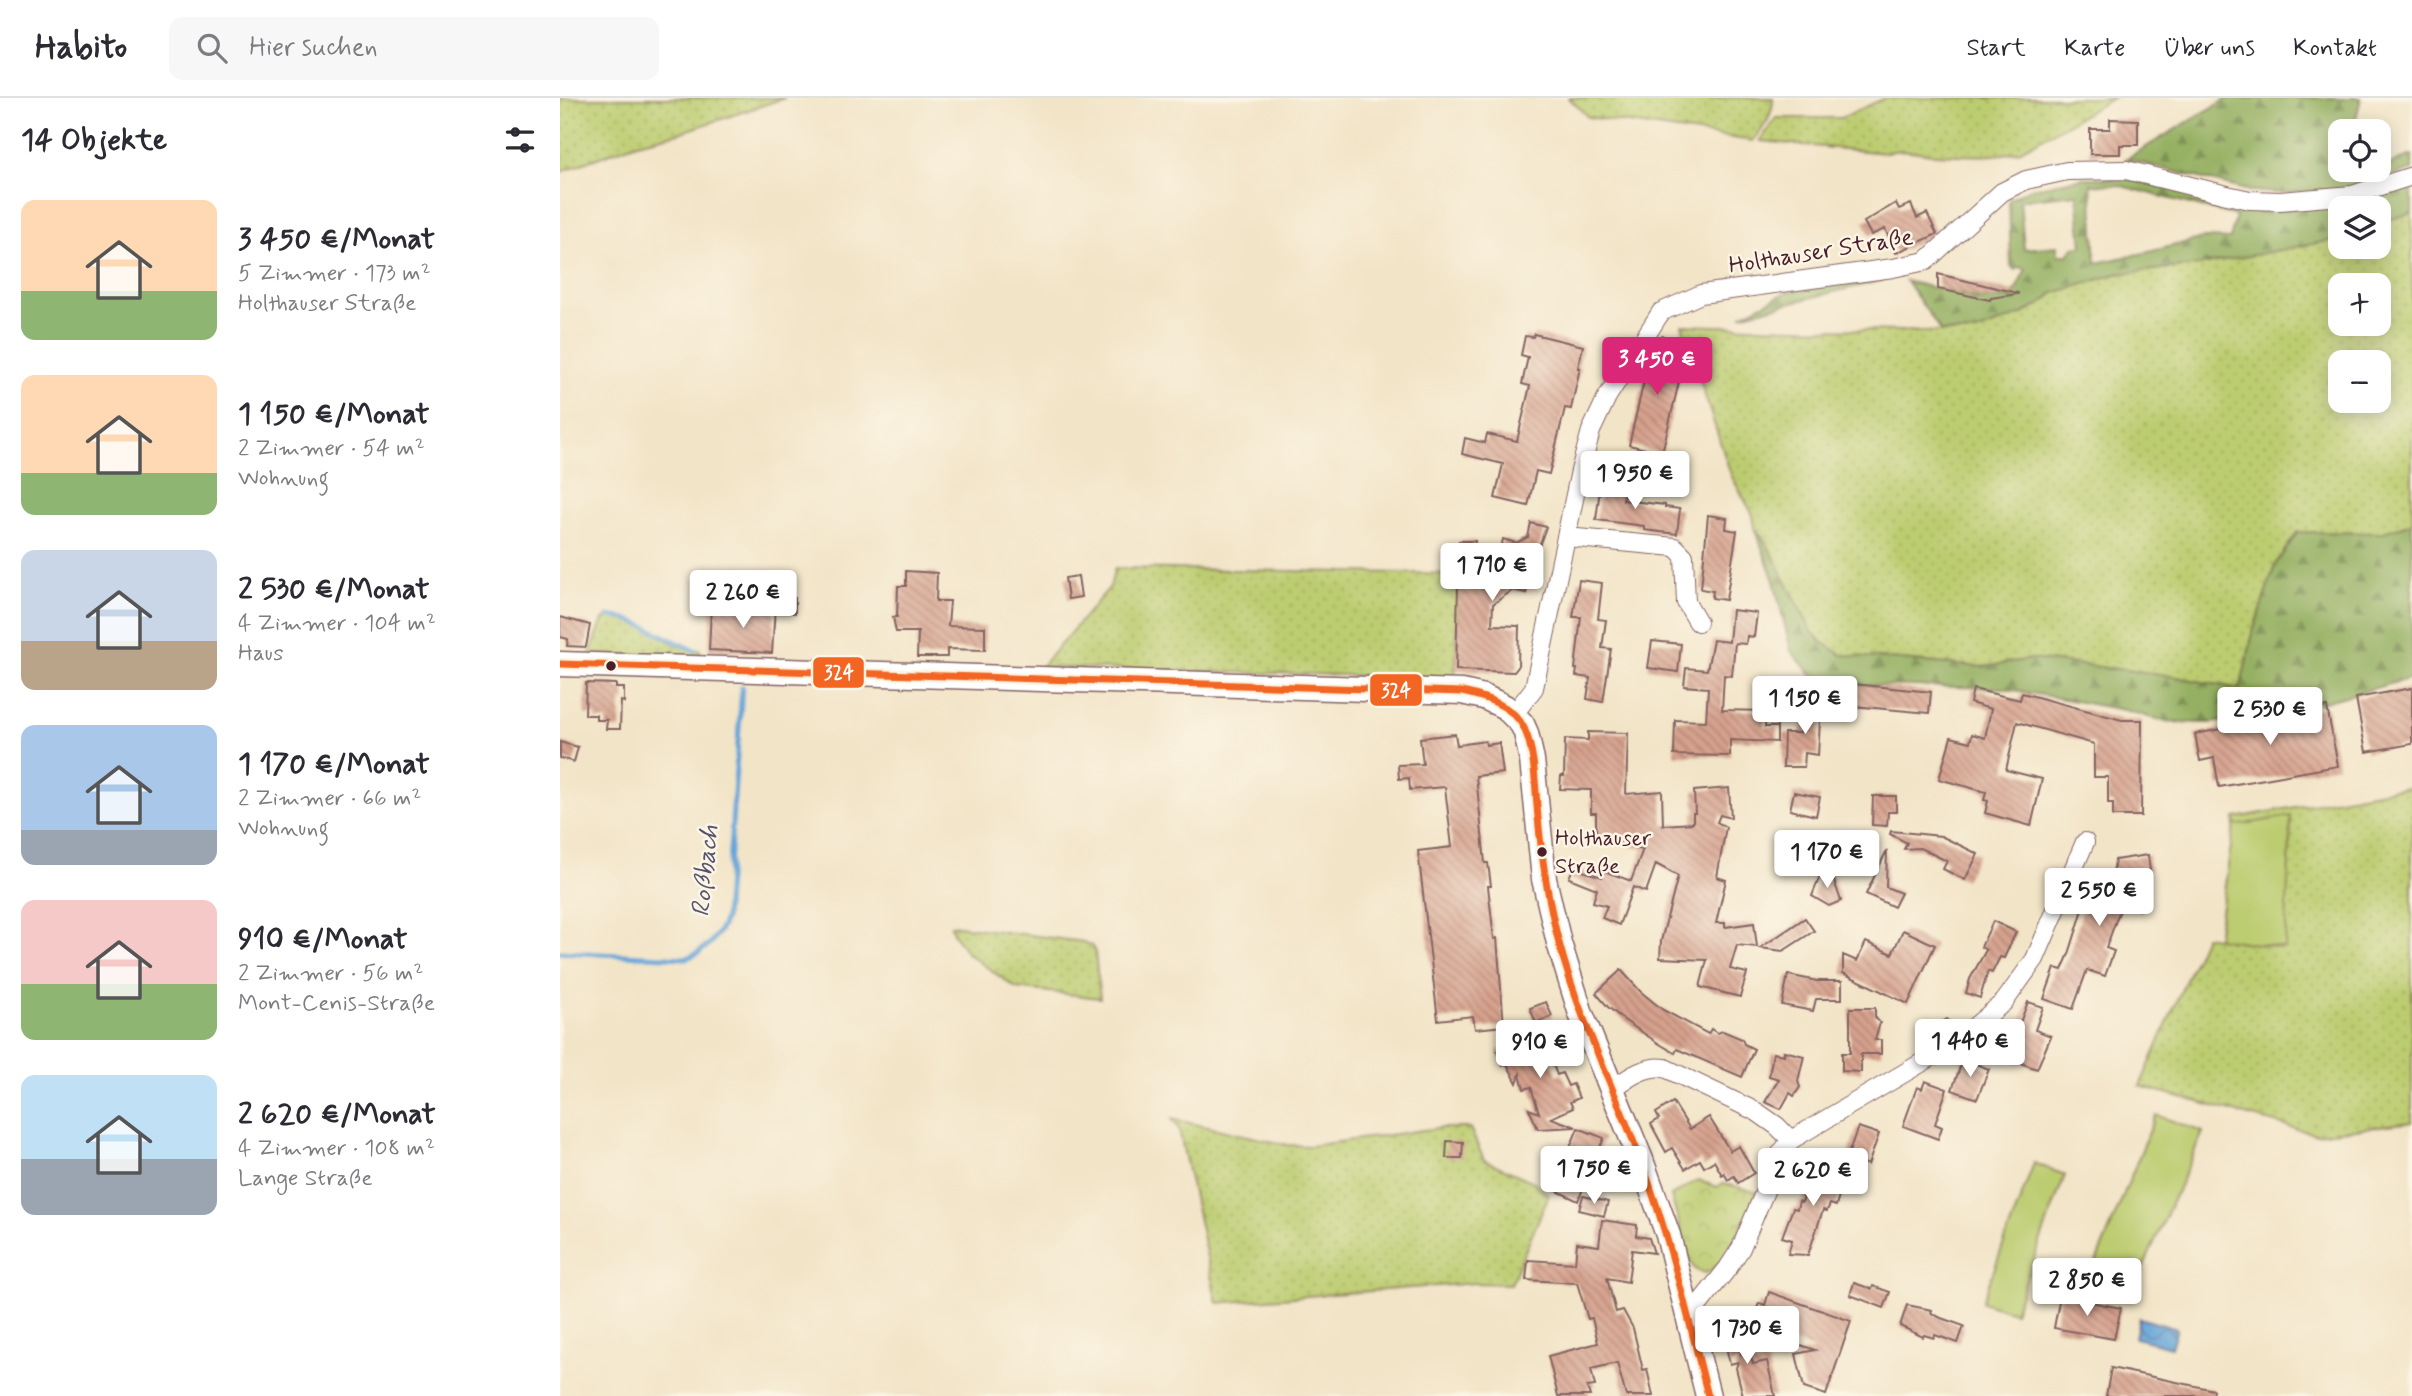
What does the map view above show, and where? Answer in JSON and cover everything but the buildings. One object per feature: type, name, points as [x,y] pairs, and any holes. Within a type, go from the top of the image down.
[{"type":"main road","points":[[560,664],[1462,692],[1494,701],[1522,724],[1530,746],[1544,879],[1559,943],[1581,1014],[1641,1160],[1668,1235],[1708,1396]]},
{"type":"street","name":"Holthauser Straße","points":[[1514,715],[1534,688],[1591,431],[1607,397],[1661,312],[1701,294],[1893,268],[1926,261],[2002,192],[2026,180],[2067,171],[2126,170],[2250,200],[2280,201],[2352,194],[2412,176]]},
{"type":"street","points":[[1566,537],[1675,547],[1684,556],[1686,602],[1698,622]]},
{"type":"street","points":[[1689,1317],[1741,1248],[1781,1153],[1791,1140],[1955,1043],[2004,1002],[2035,959],[2085,842]]},
{"type":"street","points":[[1612,1089],[1644,1069],[1655,1066],[1665,1068],[1757,1112],[1791,1140]]},
{"type":"green space","points":[[560,98],[785,98],[679,133],[637,143],[560,172]]},
{"type":"green space","points":[[1569,98],[1773,98],[1773,104],[1770,116],[1753,141],[1588,117]]},
{"type":"green space","points":[[1885,98],[2113,98],[2019,151],[1999,155],[1935,154],[1904,150],[1886,153],[1760,141],[1776,118],[1841,118]]},
{"type":"green space","points":[[2228,98],[2361,98],[2356,119],[2328,119],[2328,182],[2371,182],[2347,189],[2278,193],[2250,191],[2126,159]]},
{"type":"green space","points":[[2412,155],[2412,170],[2391,176],[2391,164]]},
{"type":"green space","points":[[2082,178],[2122,178],[2245,209],[2268,212],[2328,205],[2328,241],[2201,265],[2116,274],[2054,293],[2022,314],[1974,333],[1941,331],[1906,281],[1980,299],[2013,296],[2026,269],[2019,267],[2016,270],[2011,267],[2009,199],[2029,189]],"holes":[[[2091,184],[2118,185],[2236,216],[2230,239],[2203,238],[2096,263]],[[2077,194],[2082,246],[2074,247],[2068,255],[2058,255],[2057,246],[2024,249],[2020,200]]]},
{"type":"green space","points":[[2412,183],[2412,213],[2391,219],[2391,196],[2362,196]]},
{"type":"green space","points":[[2412,213],[2412,523],[2380,533],[2297,532],[2275,565],[2254,629],[2241,689],[2160,674],[2031,659],[1983,667],[1842,655],[1812,632],[1767,544],[1755,528],[1753,515],[1731,475],[1682,325],[1974,333],[2022,314],[2054,293],[2116,274],[2201,265],[2328,240],[2328,259],[2391,259],[2391,219]]},
{"type":"green space","points":[[1887,279],[1741,315],[1787,292]]},
{"type":"green space","points":[[2412,523],[2412,678],[2298,709],[2211,723],[2167,722],[2124,710],[2003,688],[1864,685],[1853,690],[1832,690],[1816,680],[1791,651],[1774,581],[1755,528],[1767,544],[1812,632],[1842,655],[1983,667],[2031,659],[2160,674],[2240,689],[2254,629],[2275,565],[2298,532],[2380,533]]},
{"type":"green space","points":[[1115,568],[1459,574],[1455,678],[1041,667],[1110,587]]},
{"type":"green space","points":[[608,617],[638,625],[679,645],[700,650],[700,658],[590,654],[603,620]]},
{"type":"green space","points":[[2412,788],[2412,1122],[2315,1134],[2140,1086],[2205,936],[2284,948],[2291,817],[2234,826],[2235,818]]},
{"type":"green space","points":[[2291,816],[2285,948],[2217,938],[2234,826]]},
{"type":"green space","points":[[951,925],[1084,942],[1092,946],[1095,952],[1100,998],[1016,988],[967,953],[953,933]]},
{"type":"green space","points":[[2156,1115],[2203,1132],[2136,1284],[2093,1270]]},
{"type":"green space","points":[[1172,1119],[1288,1145],[1310,1146],[1438,1128],[1470,1128],[1484,1160],[1534,1182],[1549,1195],[1511,1284],[1475,1283],[1217,1303],[1179,1129]]},
{"type":"green space","points":[[2034,1163],[2065,1175],[2014,1312],[1982,1302]]},
{"type":"green space","points":[[1698,1180],[1717,1187],[1723,1183],[1757,1192],[1729,1250],[1713,1269],[1705,1273],[1696,1270],[1691,1263],[1671,1196]]},
{"type":"water","points":[[2139,1318],[2177,1329],[2171,1347],[2135,1338]]},
{"type":"waterway","name":"Roßbach","points":[[609,616],[643,625],[695,650]]},
{"type":"waterway","name":"Roßbach","points":[[560,952],[687,958],[710,943],[719,932],[725,919],[742,687]]},
{"type":"transit line","name":"324","points":[[560,664],[1462,692],[1506,708],[1524,728],[1531,749],[1546,880],[1567,971],[1661,1219],[1708,1396]]},
{"type":"place","name":"Holthauser Straße","points":[[1542,852]]}]
